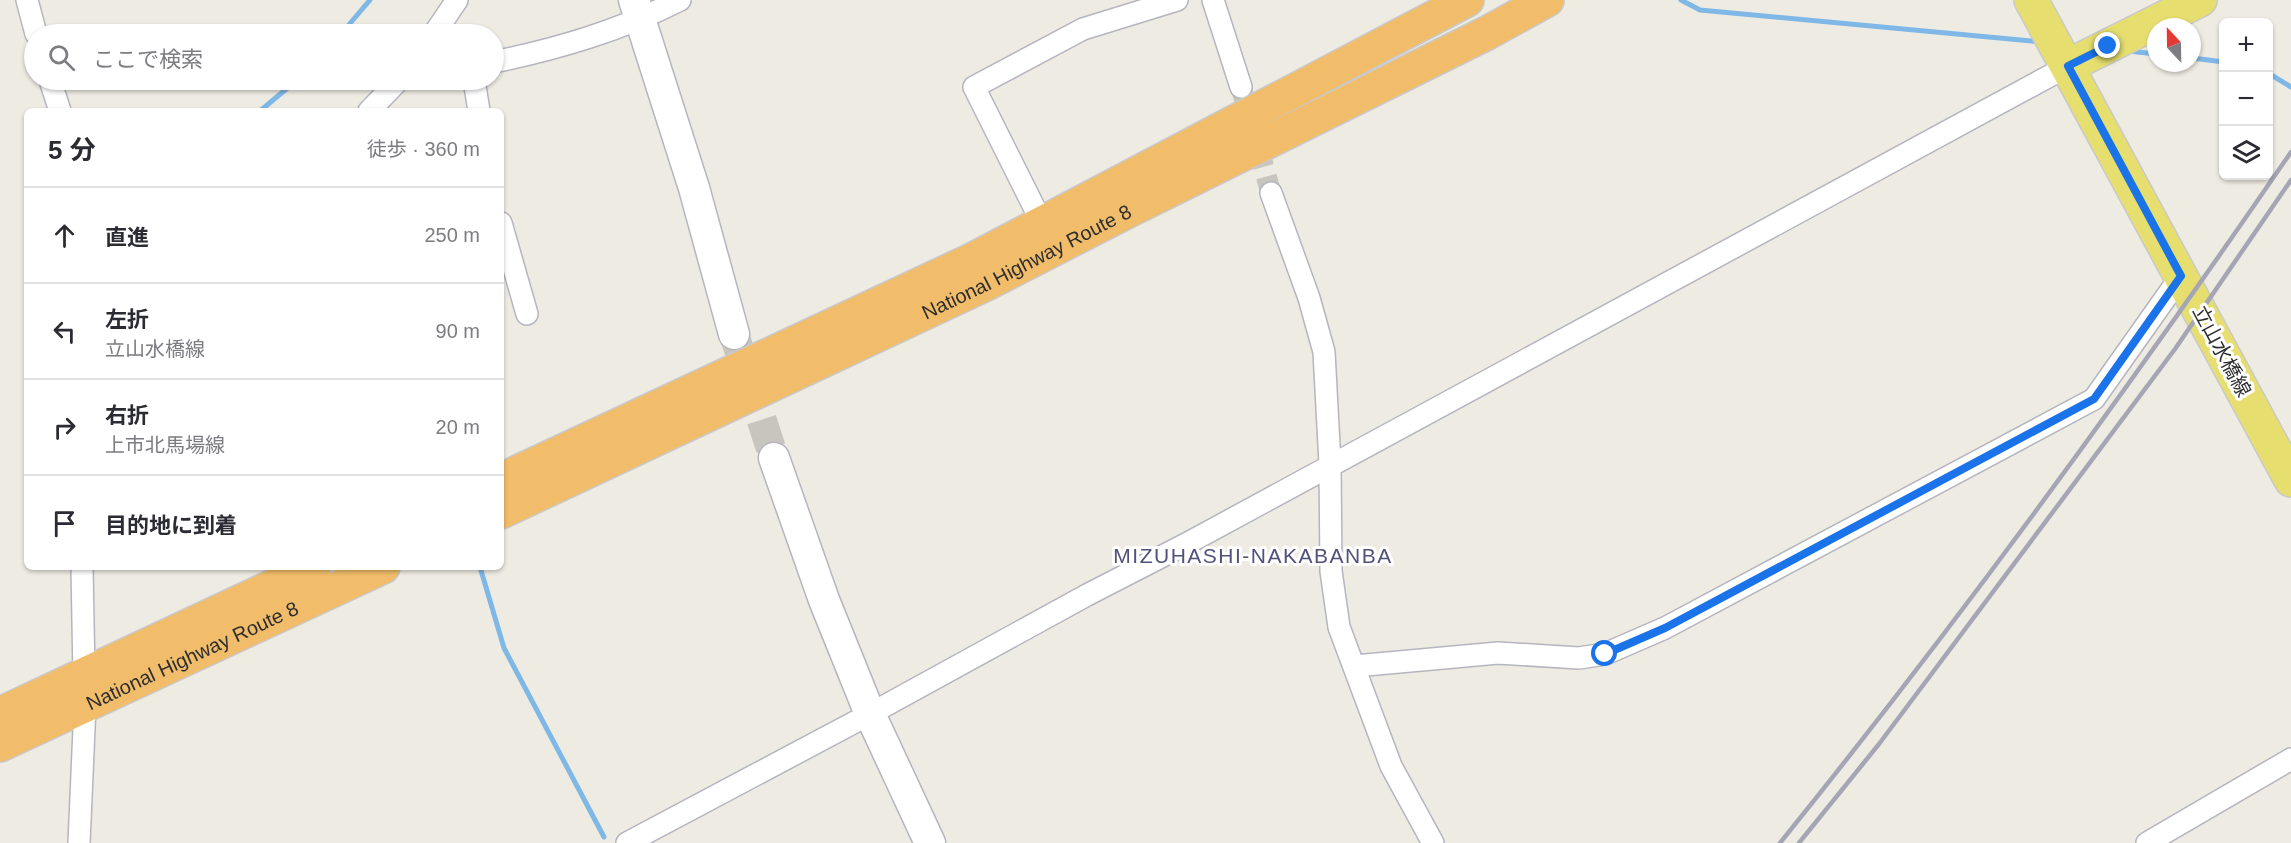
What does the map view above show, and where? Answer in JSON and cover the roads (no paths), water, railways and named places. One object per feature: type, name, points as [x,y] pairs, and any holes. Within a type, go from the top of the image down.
[{"type":"highway","name":"National Highway Route 8","points":[[504,479],[972,260],[1467,0]]},
{"type":"highway","name":"National Highway Route 8","points":[[504,511],[986,284],[1487,33],[1547,0]]},
{"type":"highway","name":"National Highway Route 8","points":[[0,745],[76,694],[308,570]]},
{"type":"highway","name":"National Highway Route 8","points":[[0,714],[76,694],[376,570]]},
{"type":"main road","name":"立山水橋線","points":[[2031,0],[2291,480]]},
{"type":"main road","points":[[2068,66],[2200,0]]},
{"type":"street","points":[[27,0],[33,24]]},
{"type":"street","points":[[441,24],[457,0]]},
{"type":"street","points":[[504,60],[556,49],[638,10],[680,0]]},
{"type":"street","points":[[1042,223],[974,87],[1083,28],[1177,0]]},
{"type":"street","points":[[1213,0],[1241,87]]},
{"type":"street","points":[[638,10],[693,188],[734,334]]},
{"type":"street","points":[[627,843],[2068,66]]},
{"type":"street","points":[[53,90],[59,108]]},
{"type":"street","points":[[372,108],[389,90]]},
{"type":"street","points":[[476,90],[479,108]]},
{"type":"street","points":[[1271,193],[1309,297],[1324,352],[1330,464],[1331,571],[1339,627],[1392,766],[1433,843]]},
{"type":"street","points":[[504,234],[527,314]]},
{"type":"street","points":[[1355,666],[1498,653],[1579,658],[1605,654],[1665,628],[2094,399],[2181,276]]},
{"type":"street","points":[[774,458],[824,600],[870,714],[930,843]]},
{"type":"street","points":[[79,843],[76,694],[82,570]]},
{"type":"street","points":[[2147,843],[2291,759]]},
{"type":"waterway","points":[[350,24],[370,0]]},
{"type":"waterway","points":[[1681,0],[1700,10],[2041,42]]},
{"type":"waterway","points":[[2128,51],[2147,53]]},
{"type":"waterway","points":[[2201,59],[2219,61]]},
{"type":"waterway","points":[[2273,76],[2291,87]]},
{"type":"waterway","points":[[264,108],[285,90]]},
{"type":"waterway","points":[[481,570],[504,648],[604,837]]},
{"type":"tunnel","points":[[1241,87],[1271,193]]},
{"type":"tunnel","points":[[734,334],[774,458]]},
{"type":"railway","points":[[1780,843],[1978,589],[2106,416],[2291,152]]},
{"type":"railway","points":[[1799,843],[1879,744],[2175,349],[2291,180]]},
{"type":"district","name":"MIZUHASHI-NAKABANBA","points":[[1253,556]]}]
